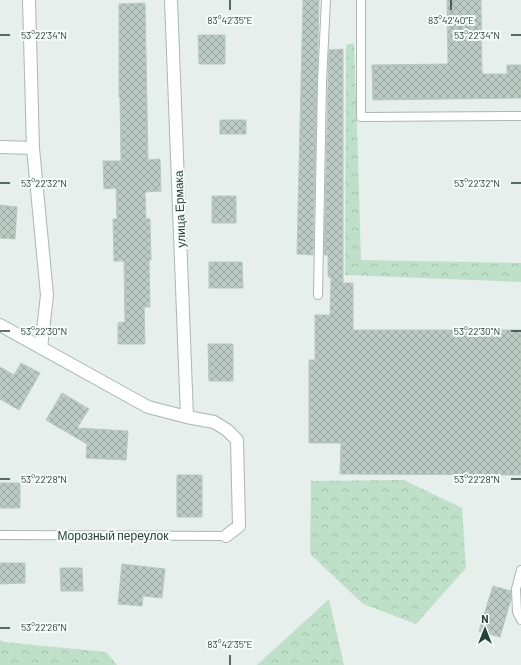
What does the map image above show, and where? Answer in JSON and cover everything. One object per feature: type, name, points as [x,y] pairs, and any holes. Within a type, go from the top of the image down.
[{"type":"street","points":[[28,0],[33,148],[48,295],[41,348]]},
{"type":"street","name":"улица Ермака","points":[[171,0],[187,417]]},
{"type":"street","points":[[0,147],[33,148]]},
{"type":"street","points":[[0,325],[148,407],[214,422],[237,440],[239,526],[226,536]]},
{"type":"lane","points":[[318,295],[322,82],[326,0]]},
{"type":"lane","points":[[360,0],[361,117],[521,116]]},
{"type":"lane","name":"Морозный переулок","points":[[0,535],[226,536]]},
{"type":"lane","points":[[521,570],[516,589],[517,612],[521,620]]},
{"type":"green space","points":[[354,43],[361,260],[521,263],[521,282],[345,275],[346,45]]},
{"type":"green space","points":[[404,480],[462,508],[466,568],[416,624],[363,604],[310,554],[311,481]]},
{"type":"green space","points":[[329,599],[344,665],[257,665]]},
{"type":"green space","points":[[0,640],[4,642],[106,652],[117,665],[0,665]]},
{"type":"building","points":[[303,0],[319,0],[313,255],[297,254]]},
{"type":"building","points":[[447,0],[481,0],[482,74],[507,74],[507,65],[521,65],[521,98],[373,100],[372,65],[448,64]]},
{"type":"building","points":[[145,3],[148,160],[160,159],[161,191],[145,192],[146,219],[150,219],[151,260],[149,260],[150,307],[144,307],[145,344],[118,344],[118,323],[125,322],[124,261],[114,261],[113,219],[117,219],[116,188],[104,189],[103,161],[121,161],[119,4]]},
{"type":"building","points":[[198,35],[225,35],[225,64],[199,64]]},
{"type":"building","points":[[343,49],[343,283],[353,283],[353,330],[521,330],[521,475],[340,474],[341,443],[309,443],[309,360],[315,360],[315,315],[330,315],[331,277],[328,277],[328,255],[324,255],[329,50]]},
{"type":"building","points":[[220,120],[246,120],[246,134],[220,134]]},
{"type":"building","points":[[212,196],[236,196],[236,223],[212,223]]},
{"type":"building","points":[[0,205],[17,207],[15,239],[0,238]]},
{"type":"building","points":[[209,262],[242,262],[243,288],[209,288]]},
{"type":"building","points":[[208,344],[233,344],[233,381],[209,381]]},
{"type":"building","points":[[21,363],[40,373],[19,410],[0,399],[0,367],[14,375]]},
{"type":"building","points":[[62,393],[89,409],[77,428],[128,431],[126,460],[86,458],[87,444],[46,420]]},
{"type":"building","points":[[177,475],[202,475],[202,517],[177,517]]},
{"type":"building","points":[[0,483],[20,483],[20,508],[0,508]]},
{"type":"building","points":[[0,563],[25,563],[25,583],[0,584]]},
{"type":"building","points":[[122,564],[165,569],[162,598],[143,596],[142,606],[118,604]]},
{"type":"building","points":[[60,568],[82,568],[83,591],[61,591]]},
{"type":"building","points":[[493,586],[511,591],[511,599],[500,637],[479,631]]}]
